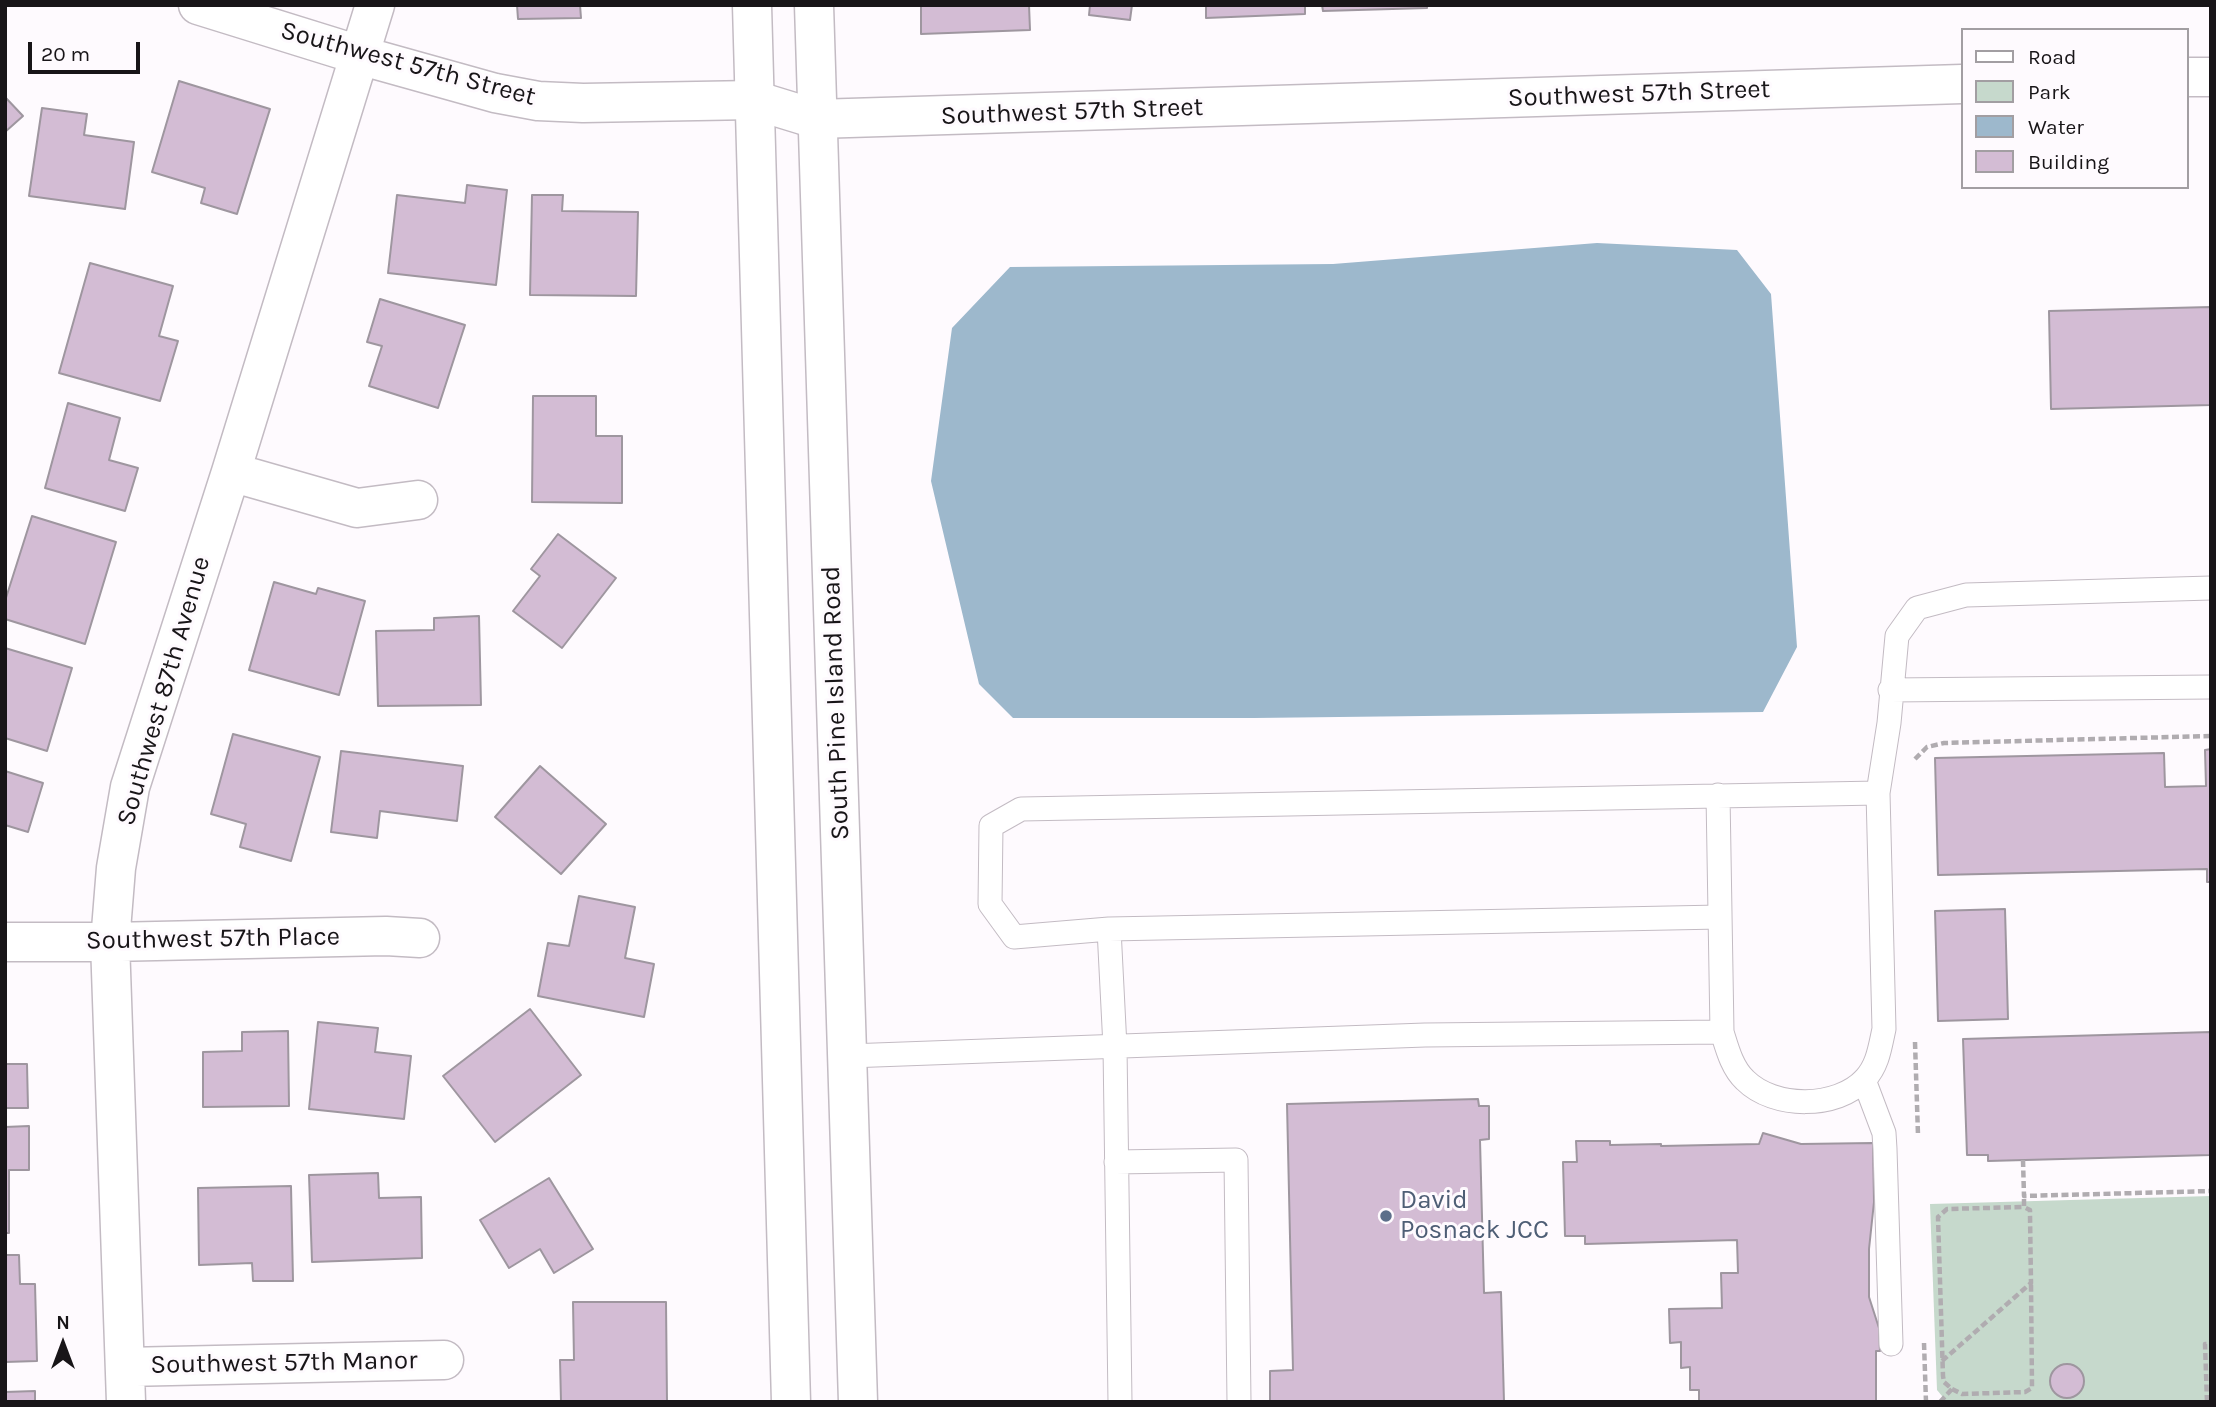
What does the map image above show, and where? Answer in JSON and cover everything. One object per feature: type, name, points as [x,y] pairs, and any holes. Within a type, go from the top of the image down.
[{"type":"street","name":"Southwest 57th Street","points":[[198,5],[359,55],[495,93],[538,102],[754,100],[816,119],[1960,84]]},
{"type":"street","name":"Southwest 87th Avenue","points":[[125,1384],[110,942],[116,868],[130,787],[231,472],[375,5]]},
{"type":"street","points":[[752,5],[792,1402]]},
{"type":"street","name":"South Pine Island Road","points":[[814,5],[858,1402]]},
{"type":"street","points":[[2188,77],[2211,77]]},
{"type":"street","points":[[231,472],[357,509],[418,500]]},
{"type":"street","name":"Southwest 57th Place","points":[[5,942],[386,936],[420,938]]},
{"type":"street","name":"Southwest 57th Manor","points":[[125,1384],[444,1360]]},
{"type":"lane","points":[[1718,795],[1721,1031],[1730,1057],[1745,1080],[1766,1094],[1788,1101],[1815,1102],[1841,1094],[1864,1080],[1877,1061],[1884,1029],[1878,793],[1889,723],[1897,636],[1917,608],[1966,595],[2211,588]]},
{"type":"lane","points":[[1890,690],[2211,687]]},
{"type":"lane","points":[[1720,917],[1109,929],[1014,937],[990,904],[990,825],[1021,809],[1878,793]]},
{"type":"lane","points":[[1109,929],[1115,1047],[1120,1402]]},
{"type":"lane","points":[[848,1056],[1424,1035],[1721,1031]]},
{"type":"lane","points":[[1864,1080],[1884,1133],[1891,1344]]},
{"type":"lane","points":[[1116,1162],[1236,1160],[1239,1402]]},
{"type":"path","points":[[1912,765],[1915,758],[1927,747],[1944,743],[2211,736]]},
{"type":"path","points":[[1914,1030],[1918,1138]]},
{"type":"path","points":[[2024,1160],[2024,1207]]},
{"type":"path","points":[[2024,1196],[2211,1191]]},
{"type":"path","points":[[2024,1207],[2030,1210],[2032,1388],[2025,1392],[1962,1394],[1952,1389],[1943,1379],[1937,1220],[1940,1213],[1947,1209],[2024,1207]]},
{"type":"path","points":[[1942,1361],[2031,1283]]},
{"type":"path","points":[[1924,1332],[1926,1402]]},
{"type":"path","points":[[2207,1402],[2205,1344],[2211,1344]]},
{"type":"path","points":[[1940,1402],[1952,1389]]},
{"type":"green space","points":[[2211,1196],[2211,1402],[1947,1402],[1937,1390],[1930,1204]]},
{"type":"water","points":[[1597,243],[1737,250],[1771,294],[1797,647],[1763,712],[1013,718],[979,684],[931,481],[952,328],[1010,267],[1333,264]]},
{"type":"building","points":[[517,5],[580,5],[581,18],[518,19]]},
{"type":"building","points":[[921,5],[1029,5],[1030,30],[921,34]]},
{"type":"building","points":[[1090,5],[1132,5],[1130,20],[1089,15]]},
{"type":"building","points":[[1206,5],[1305,5],[1305,14],[1206,18]]},
{"type":"building","points":[[1322,5],[1427,5],[1427,8],[1323,11]]},
{"type":"building","points":[[179,81],[270,109],[237,214],[201,203],[205,188],[152,172]]},
{"type":"building","points":[[5,97],[23,116],[5,132]]},
{"type":"building","points":[[42,108],[87,114],[84,135],[134,142],[125,209],[29,196]]},
{"type":"building","points":[[467,185],[507,190],[496,285],[388,273],[397,195],[465,203]]},
{"type":"building","points":[[532,195],[563,195],[562,211],[638,212],[636,296],[530,295]]},
{"type":"building","points":[[90,263],[173,286],[159,336],[178,341],[160,401],[59,373]]},
{"type":"building","points":[[380,299],[465,325],[438,408],[369,386],[382,346],[367,342]]},
{"type":"building","points":[[2211,307],[2211,405],[2051,409],[2049,311]]},
{"type":"building","points":[[533,396],[596,396],[596,436],[622,436],[622,503],[532,502]]},
{"type":"building","points":[[68,403],[120,418],[109,460],[138,468],[125,511],[45,488]]},
{"type":"building","points":[[32,516],[116,542],[85,644],[5,619],[5,601]]},
{"type":"building","points":[[558,534],[616,578],[562,648],[513,611],[540,576],[531,569]]},
{"type":"building","points":[[274,582],[316,594],[318,588],[365,601],[339,695],[249,670]]},
{"type":"building","points":[[479,616],[481,705],[378,706],[376,631],[434,630],[434,618]]},
{"type":"building","points":[[5,648],[72,668],[47,751],[5,738]]},
{"type":"building","points":[[233,734],[320,757],[291,861],[240,847],[246,824],[211,814]]},
{"type":"building","points":[[2211,749],[2211,882],[2207,882],[2207,869],[1938,875],[1935,758],[2164,753],[2165,787],[2206,786],[2205,750]]},
{"type":"building","points":[[341,751],[463,766],[457,821],[380,811],[377,838],[331,832]]},
{"type":"building","points":[[540,766],[606,824],[561,874],[495,817]]},
{"type":"building","points":[[5,771],[43,783],[28,832],[5,825]]},
{"type":"building","points":[[579,896],[635,907],[625,958],[654,964],[644,1017],[538,996],[548,943],[569,946]]},
{"type":"building","points":[[2005,909],[2008,1019],[1938,1021],[1935,911]]},
{"type":"building","points":[[530,1009],[581,1075],[495,1142],[443,1076]]},
{"type":"building","points":[[318,1022],[378,1028],[375,1052],[411,1056],[404,1119],[309,1109]]},
{"type":"building","points":[[288,1031],[289,1106],[203,1107],[203,1052],[242,1051],[242,1032]]},
{"type":"building","points":[[2211,1032],[2211,1155],[1988,1161],[1988,1155],[1967,1155],[1963,1039]]},
{"type":"building","points":[[5,1064],[27,1064],[28,1108],[5,1108]]},
{"type":"building","name":"David Posnack JCC","points":[[1478,1099],[1479,1106],[1489,1106],[1489,1139],[1480,1140],[1484,1293],[1501,1292],[1504,1402],[1270,1402],[1270,1371],[1293,1370],[1287,1104]]},
{"type":"building","points":[[29,1126],[29,1170],[9,1170],[9,1233],[5,1233],[5,1127]]},
{"type":"building","points":[[1763,1133],[1801,1144],[1873,1143],[1874,1202],[1869,1249],[1869,1297],[1879,1328],[1876,1402],[1699,1402],[1699,1390],[1690,1390],[1690,1367],[1681,1368],[1681,1342],[1670,1343],[1669,1309],[1722,1308],[1721,1273],[1738,1273],[1737,1240],[1585,1244],[1585,1236],[1565,1236],[1563,1162],[1577,1162],[1576,1141],[1661,1146],[1759,1144]]},
{"type":"building","points":[[378,1173],[379,1198],[421,1197],[422,1258],[312,1262],[309,1175]]},
{"type":"building","points":[[549,1178],[593,1249],[554,1273],[540,1249],[509,1268],[480,1220]]},
{"type":"building","points":[[291,1186],[293,1281],[253,1281],[252,1263],[199,1265],[198,1188]]},
{"type":"building","points":[[5,1255],[19,1255],[20,1284],[35,1284],[37,1361],[5,1362]]},
{"type":"building","points":[[573,1302],[666,1302],[667,1402],[561,1402],[560,1360],[574,1360]]},
{"type":"building","points":[[2067,1364],[2079,1369],[2084,1381],[2079,1393],[2067,1398],[2055,1393],[2050,1381],[2055,1369]]},
{"type":"building","points":[[35,1391],[35,1402],[5,1402],[5,1392]]},
{"type":"place","name":"David Posnack JCC","points":[[1386,1216]]}]
